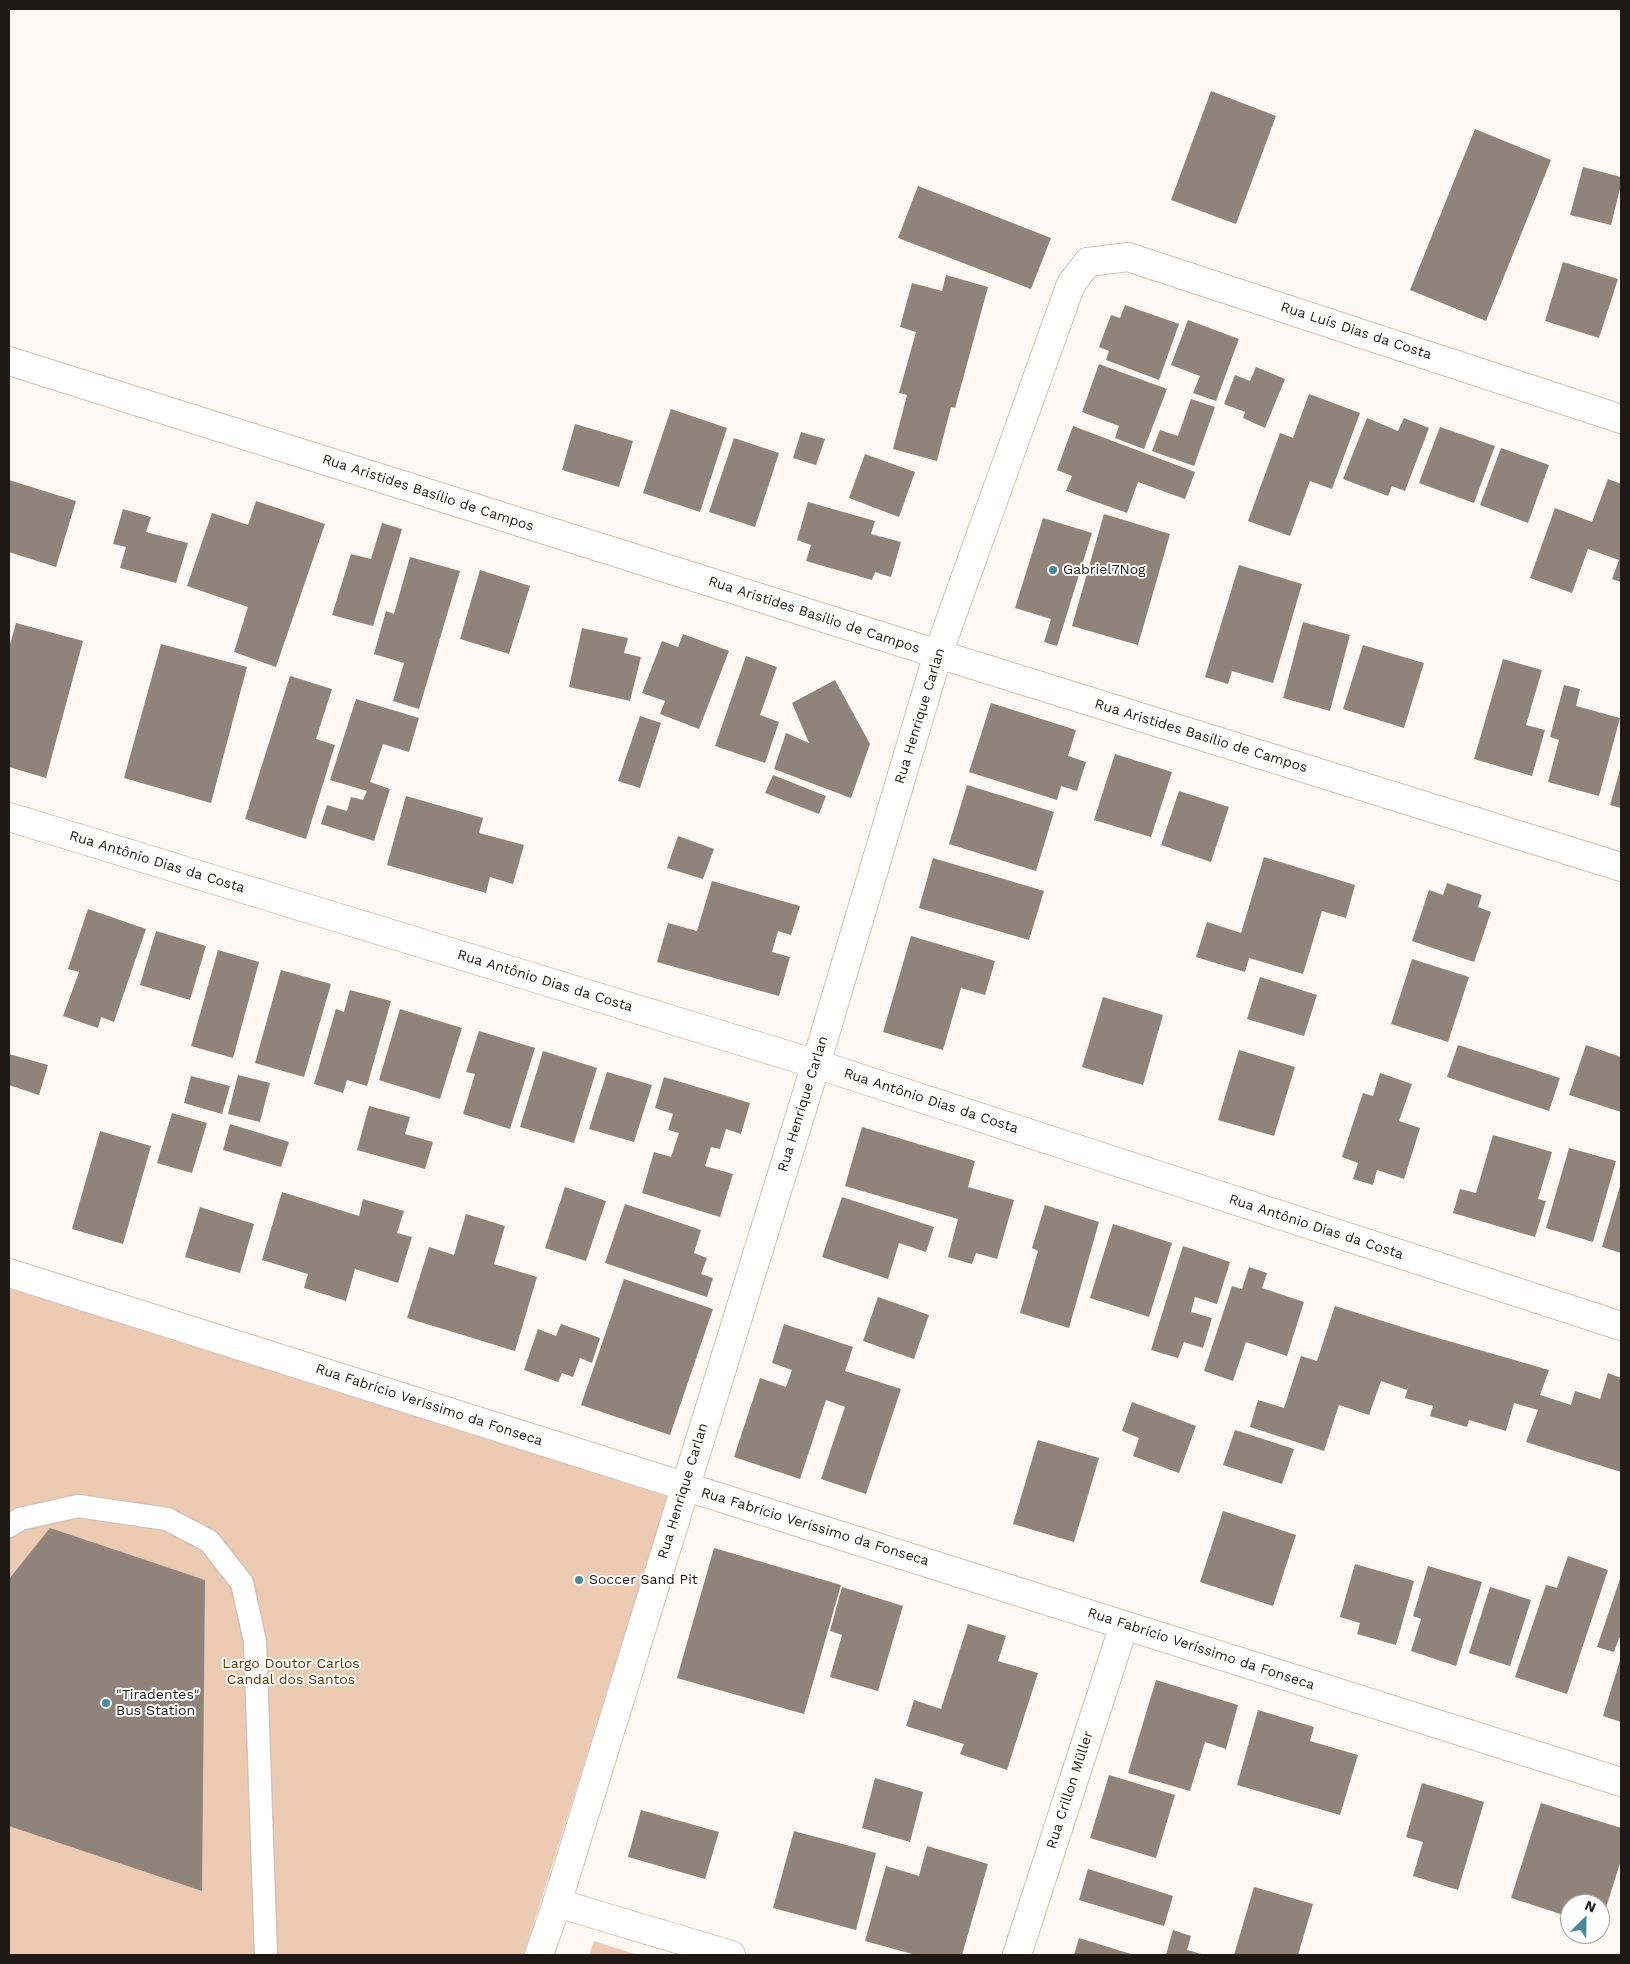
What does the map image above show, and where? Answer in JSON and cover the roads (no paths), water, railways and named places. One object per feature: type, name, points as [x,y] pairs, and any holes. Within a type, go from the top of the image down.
[{"type":"street","name":"Rua Luís Dias da Costa","points":[[1088,262],[1128,257],[1621,419]]},
{"type":"street","name":"Rua Henrique Carlan","points":[[539,1955],[557,1903],[684,1486],[816,1064],[938,654],[1070,284],[1088,262]]},
{"type":"street","name":"Rua Aristides Basílio de Campos","points":[[9,360],[938,654],[1621,867]]},
{"type":"street","name":"Rua Antônio Dias da Costa","points":[[9,817],[816,1064],[1621,1326]]},
{"type":"street","name":"Rua Fabrício Veríssimo da Fonseca","points":[[9,1273],[1621,1782]]},
{"type":"street","name":"Rua Crillon Müller","points":[[1017,1955],[1124,1625]]},
{"type":"street","points":[[557,1903],[731,1955]]},
{"type":"lane","points":[[9,1526],[20,1519],[78,1506],[167,1519],[209,1542],[242,1583],[255,1642],[266,1955]]},
{"type":"place","name":"Gabriel7Nog","points":[[1053,570]]},
{"type":"place","name":"Soccer Sand Pit","points":[[579,1580]]},
{"type":"place","name":"\"Tiradentes\" Bus Station","points":[[106,1703]]},
{"type":"park label","name":"Largo Doutor Carlos Candal dos Santos","points":[[291,1672]]}]
